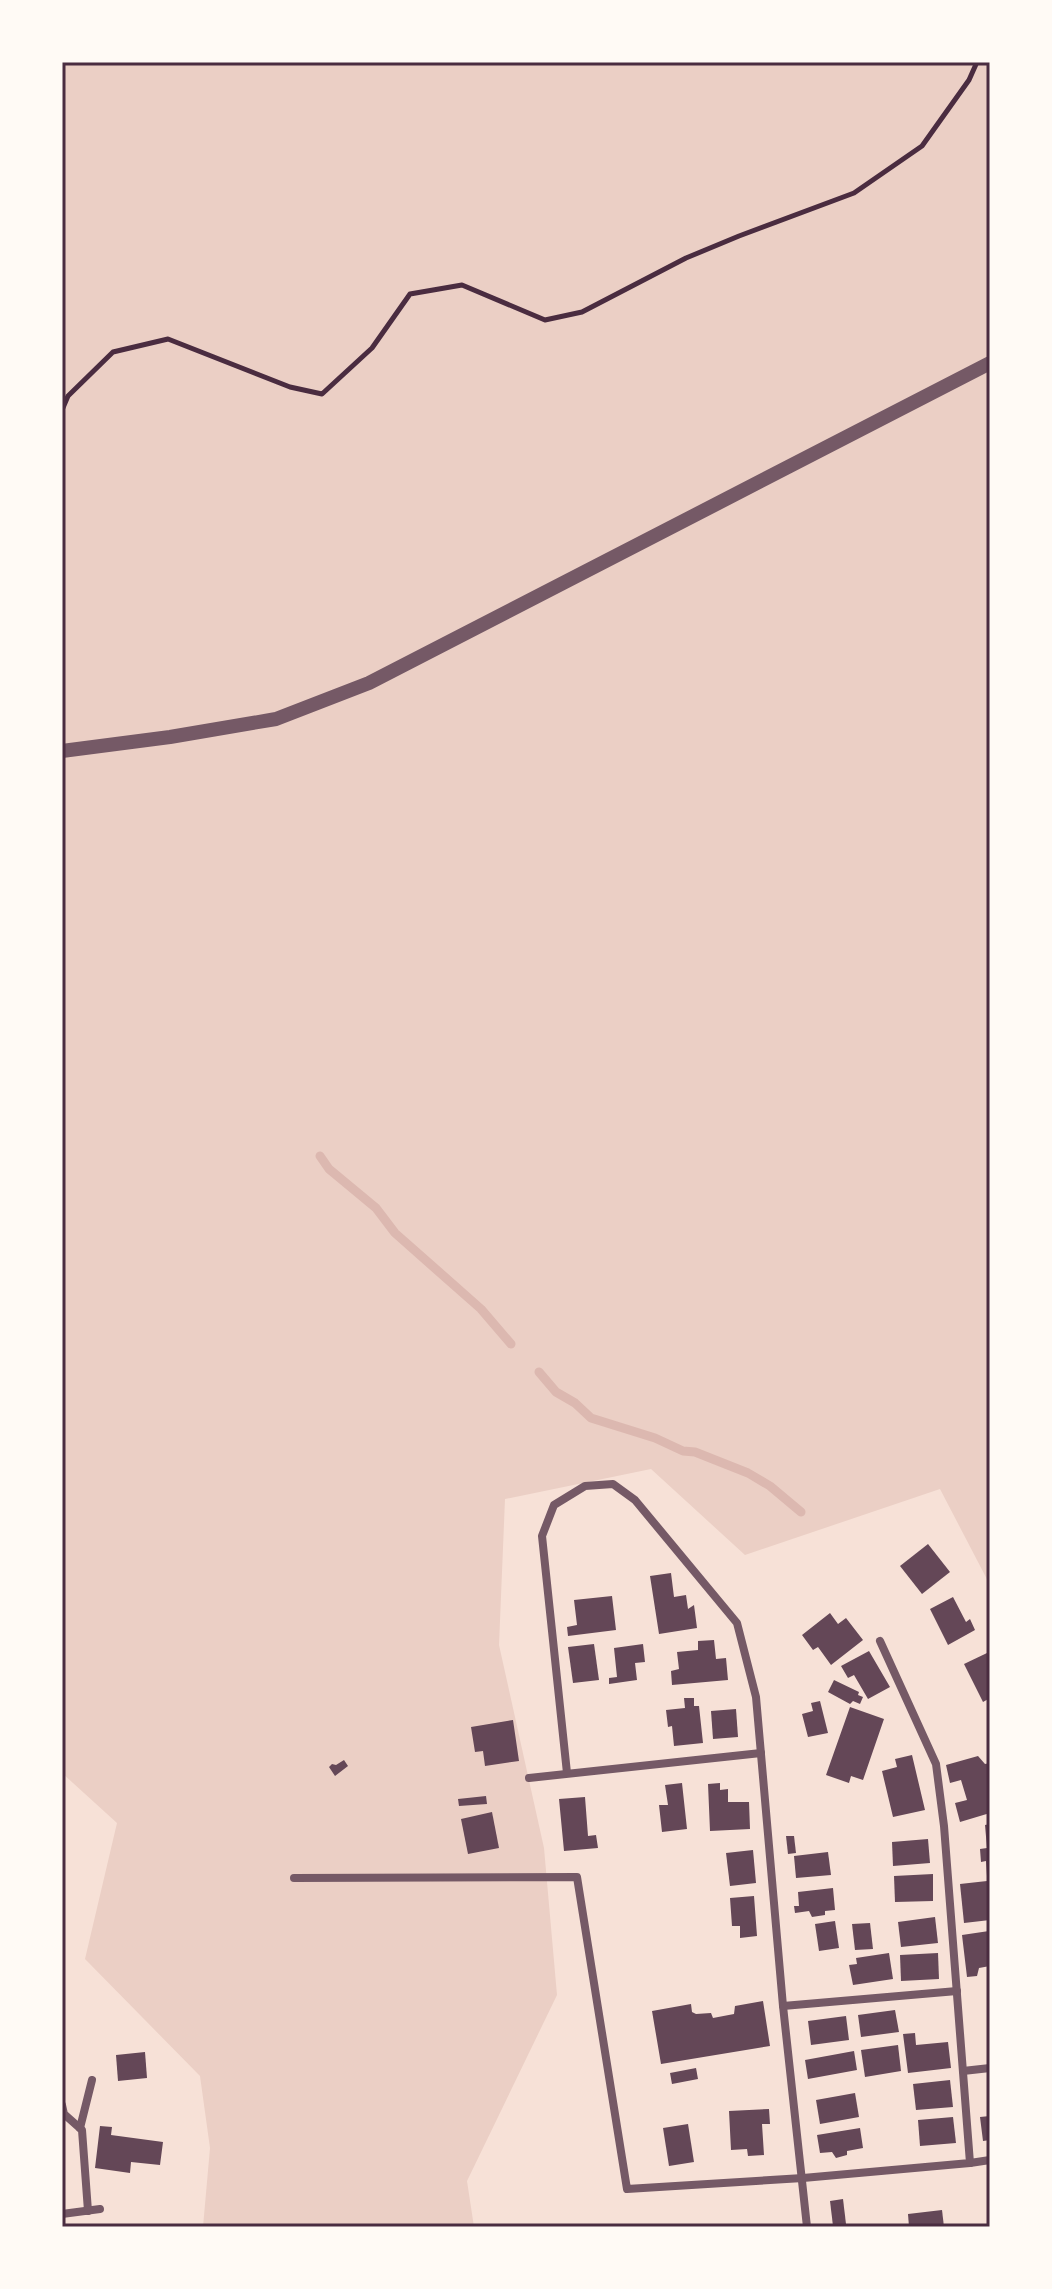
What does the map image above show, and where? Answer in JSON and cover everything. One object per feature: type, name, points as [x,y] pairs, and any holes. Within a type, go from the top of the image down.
[{"type":"street","points":[[62,751],[276,719],[369,683],[990,363]]},
{"type":"street","points":[[567,1773],[542,1536],[554,1505],[585,1486],[613,1484],[635,1500],[737,1623],[756,1697],[783,2006],[807,2227]]},
{"type":"street","points":[[880,1641],[936,1764],[944,1826],[970,2163]]},
{"type":"street","points":[[529,1778],[761,1753]]},
{"type":"street","points":[[294,1878],[577,1877],[627,2189],[803,2178],[990,2160]]},
{"type":"street","points":[[783,2006],[957,1991]]},
{"type":"street","points":[[963,2071],[990,2068]]},
{"type":"street","points":[[80,2128],[92,2080]]},
{"type":"street","points":[[62,2105],[64,2114],[82,2130],[88,2211]]},
{"type":"street","points":[[62,2214],[100,2209]]},
{"type":"path","points":[[62,410],[68,396],[113,352],[168,339],[290,387],[322,394],[372,348],[410,294],[462,285],[545,320],[582,312],[686,258],[854,193],[922,146],[969,80],[977,62]]},
{"type":"shaded area","points":[[62,62],[990,62],[990,1585],[940,1489],[745,1555],[651,1469],[505,1499],[499,1645],[544,1848],[557,1995],[467,2181],[474,2227],[203,2227],[210,2148],[200,2076],[85,1959],[117,1823],[62,1773]]},
{"type":"building","points":[[928,1544],[950,1572],[922,1594],[900,1566]]},
{"type":"building","points":[[671,1573],[674,1597],[686,1595],[688,1609],[694,1605],[697,1628],[659,1634],[650,1576]]},
{"type":"building","points":[[612,1596],[616,1630],[568,1636],[567,1627],[577,1625],[574,1600]]},
{"type":"building","points":[[953,1597],[966,1622],[970,1619],[975,1630],[948,1645],[930,1609]]},
{"type":"building","points":[[830,1613],[838,1624],[846,1618],[863,1640],[831,1665],[818,1647],[813,1650],[802,1635]]},
{"type":"building","points":[[714,1640],[716,1659],[726,1658],[728,1680],[672,1685],[671,1671],[679,1669],[677,1652],[698,1650],[698,1641]]},
{"type":"building","points":[[594,1644],[599,1680],[573,1683],[568,1647]]},
{"type":"building","points":[[643,1644],[645,1662],[635,1663],[637,1680],[609,1684],[609,1678],[617,1677],[614,1648]]},
{"type":"building","points":[[869,1651],[890,1687],[868,1699],[854,1675],[848,1678],[841,1666]]},
{"type":"building","points":[[987,1653],[990,1660],[990,1698],[983,1702],[964,1664]]},
{"type":"building","points":[[834,1680],[859,1692],[858,1695],[863,1697],[860,1704],[853,1701],[850,1704],[828,1692]]},
{"type":"building","points":[[684,1698],[694,1698],[694,1706],[699,1706],[703,1743],[674,1746],[666,1710],[685,1708]]},
{"type":"building","points":[[820,1701],[828,1733],[808,1737],[802,1714],[813,1711],[811,1703]]},
{"type":"building","points":[[850,1707],[884,1719],[863,1780],[851,1776],[849,1783],[826,1775]]},
{"type":"building","points":[[736,1709],[738,1737],[713,1739],[711,1711]]},
{"type":"building","points":[[513,1720],[519,1761],[485,1766],[483,1751],[475,1752],[471,1727]]},
{"type":"building","points":[[912,1755],[925,1810],[893,1817],[882,1771],[897,1767],[895,1759]]},
{"type":"building","points":[[978,1756],[985,1764],[990,1763],[990,1813],[960,1822],[955,1803],[967,1800],[961,1780],[950,1783],[946,1765]]},
{"type":"building","points":[[344,1760],[348,1766],[335,1776],[329,1767]]},
{"type":"building","points":[[682,1783],[687,1829],[662,1832],[659,1805],[668,1805],[665,1785]]},
{"type":"building","points":[[720,1783],[720,1790],[728,1789],[728,1802],[749,1802],[750,1829],[710,1831],[708,1784]]},
{"type":"building","points":[[486,1796],[487,1804],[459,1806],[458,1799]]},
{"type":"building","points":[[585,1797],[588,1836],[596,1835],[598,1848],[564,1851],[559,1799]]},
{"type":"building","points":[[492,1812],[499,1848],[468,1854],[461,1819]]},
{"type":"building","points":[[990,1824],[990,1876],[987,1876],[986,1861],[981,1862],[980,1849],[987,1848],[985,1825]]},
{"type":"building","points":[[786,1836],[794,1836],[796,1853],[788,1854]]},
{"type":"building","points":[[928,1839],[930,1863],[893,1866],[892,1842]]},
{"type":"building","points":[[753,1850],[756,1883],[730,1886],[726,1853]]},
{"type":"building","points":[[828,1852],[831,1875],[796,1878],[794,1856]]},
{"type":"building","points":[[933,1874],[933,1901],[895,1902],[894,1876]]},
{"type":"building","points":[[987,1881],[990,1920],[964,1923],[960,1884]]},
{"type":"building","points":[[833,1888],[835,1910],[812,1917],[809,1911],[795,1913],[794,1906],[799,1906],[798,1892]]},
{"type":"building","points":[[754,1896],[757,1936],[740,1938],[740,1926],[732,1926],[730,1898]]},
{"type":"building","points":[[935,1917],[938,1943],[901,1947],[898,1922]]},
{"type":"building","points":[[835,1921],[839,1948],[819,1951],[815,1924]]},
{"type":"building","points":[[870,1923],[873,1949],[855,1950],[852,1924]]},
{"type":"building","points":[[989,1931],[990,1966],[979,1968],[977,1976],[967,1977],[962,1935]]},
{"type":"building","points":[[889,1953],[893,1979],[853,1985],[849,1965],[857,1964],[856,1958]]},
{"type":"building","points":[[938,1953],[939,1979],[901,1981],[900,1955]]},
{"type":"building","points":[[763,2001],[770,2046],[661,2064],[652,2011],[691,2004],[692,2012],[711,2013],[713,2018],[734,2014],[735,2006]]},
{"type":"building","points":[[895,2010],[899,2032],[861,2037],[858,2015]]},
{"type":"building","points":[[846,2016],[849,2040],[811,2045],[808,2021]]},
{"type":"building","points":[[915,2033],[916,2045],[948,2042],[951,2068],[908,2073],[903,2034]]},
{"type":"building","points":[[898,2045],[901,2071],[865,2077],[861,2050]]},
{"type":"building","points":[[854,2051],[857,2070],[808,2079],[805,2060]]},
{"type":"building","points":[[145,2052],[147,2078],[118,2081],[116,2055]]},
{"type":"building","points":[[696,2068],[698,2079],[672,2084],[670,2073]]},
{"type":"building","points":[[950,2080],[953,2107],[916,2110],[913,2084]]},
{"type":"building","points":[[855,2093],[859,2117],[820,2124],[816,2100]]},
{"type":"building","points":[[769,2109],[770,2124],[762,2124],[764,2155],[748,2156],[747,2149],[731,2150],[729,2111]]},
{"type":"building","points":[[990,2116],[990,2140],[983,2141],[980,2117]]},
{"type":"building","points":[[953,2117],[956,2143],[920,2146],[918,2120]]},
{"type":"building","points":[[688,2124],[694,2162],[669,2166],[663,2128]]},
{"type":"building","points":[[100,2126],[112,2127],[111,2135],[163,2142],[160,2165],[131,2162],[130,2173],[95,2168]]},
{"type":"building","points":[[860,2128],[863,2148],[847,2151],[847,2155],[836,2158],[832,2152],[820,2153],[817,2135]]},
{"type":"building","points":[[843,2199],[846,2224],[833,2226],[830,2201]]},
{"type":"building","points":[[942,2210],[944,2227],[909,2227],[908,2214]]},
{"type":"waterway","points":[[320,1156],[329,1169],[376,1208],[395,1233],[481,1309],[511,1344]]},
{"type":"waterway","points":[[539,1372],[556,1392],[575,1403],[591,1418],[748,1473],[770,1486],[801,1512]]}]
